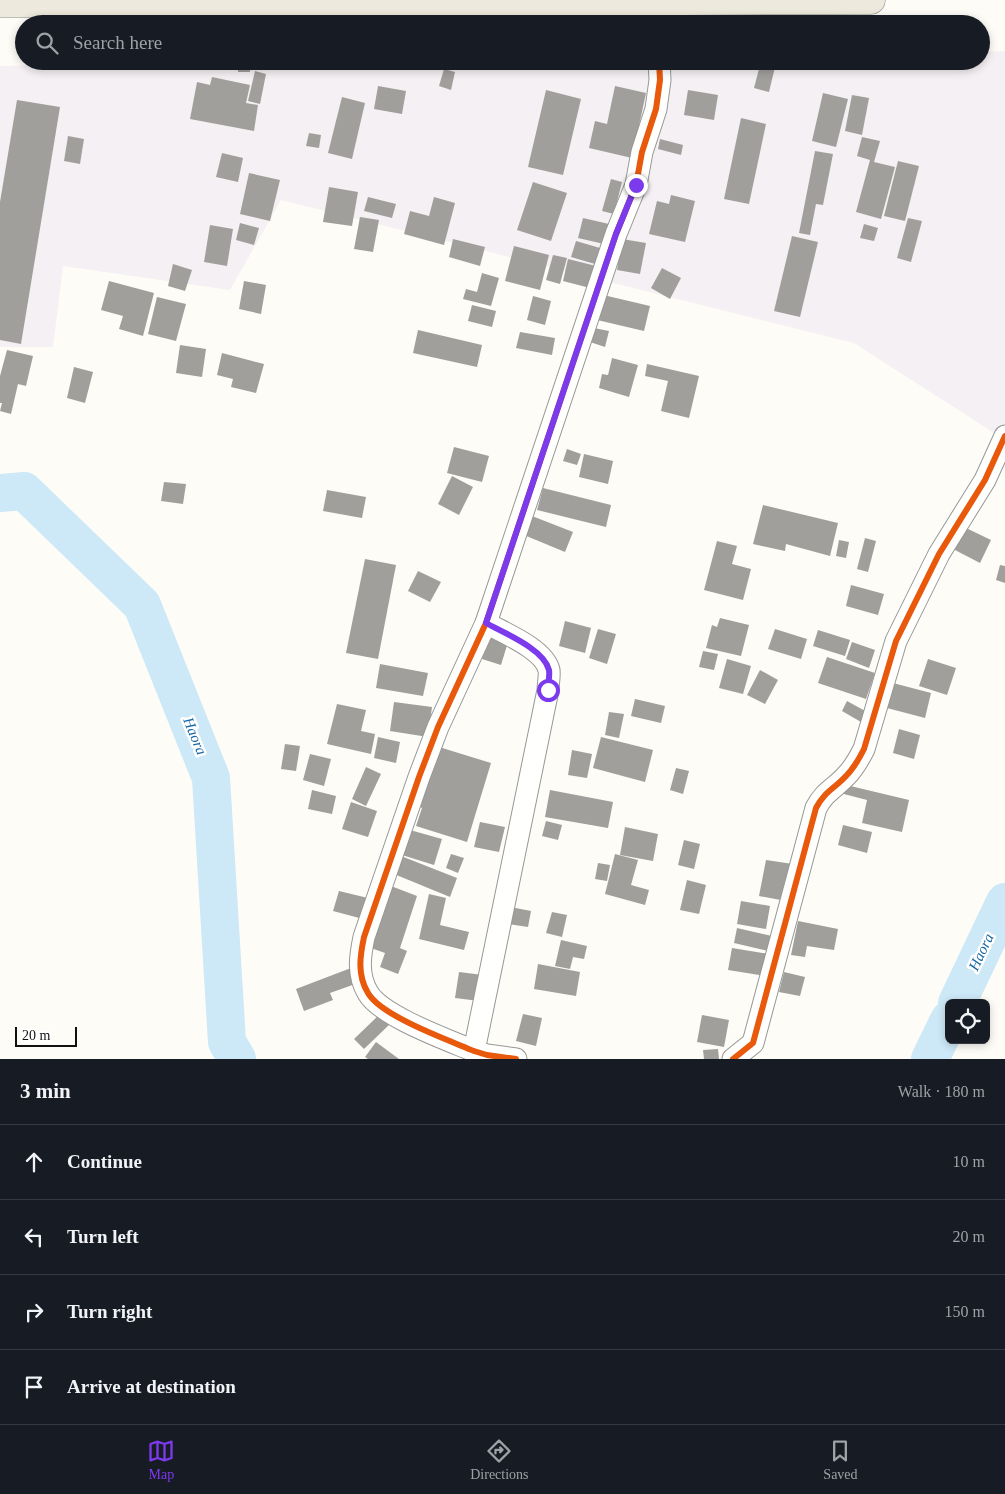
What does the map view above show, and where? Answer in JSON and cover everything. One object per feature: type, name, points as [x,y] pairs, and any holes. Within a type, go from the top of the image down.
[{"type":"main road","points":[[0,3],[394,2],[657,14],[681,1],[871,0]]},
{"type":"street","points":[[516,1059],[474,1051],[389,1013],[368,994],[361,977],[359,959],[364,937],[419,777],[438,727],[486,623],[616,234],[636,185],[642,152],[656,110],[659,70]]},
{"type":"street","points":[[733,1059],[753,1043],[816,808],[824,794],[845,777],[858,762],[864,749],[896,641],[939,554],[985,480],[1005,436]]},
{"type":"street","points":[[474,1051],[548,690],[549,670],[543,658],[534,650],[486,623]]},
{"type":"shaded area","points":[[1005,51],[1005,440],[854,343],[281,200],[230,290],[63,266],[53,347],[0,347],[0,66],[15,66],[15,70],[990,70],[990,52]]},
{"type":"building","points":[[238,70],[250,70],[250,72],[238,72]]},
{"type":"building","points":[[444,70],[455,72],[451,90],[439,86]]},
{"type":"building","points":[[759,70],[774,70],[769,92],[754,88]]},
{"type":"building","points":[[255,71],[266,74],[260,104],[248,101]]},
{"type":"building","points":[[212,77],[250,85],[246,103],[258,105],[254,131],[190,119],[197,82],[210,85]]},
{"type":"building","points":[[378,86],[406,91],[402,114],[374,109]]},
{"type":"building","points":[[615,86],[646,93],[632,158],[589,148],[595,121],[607,124]]},
{"type":"building","points":[[546,90],[581,99],[563,175],[528,167]]},
{"type":"building","points":[[688,90],[718,95],[714,120],[684,115]]},
{"type":"building","points":[[823,93],[848,99],[836,147],[812,141]]},
{"type":"building","points":[[852,95],[869,98],[862,135],[845,131]]},
{"type":"building","points":[[342,97],[365,103],[352,159],[328,153]]},
{"type":"building","points":[[17,100],[60,107],[21,344],[0,340],[0,202]]},
{"type":"building","points":[[741,118],[766,124],[749,204],[724,199]]},
{"type":"building","points":[[309,133],[321,135],[319,148],[306,146]]},
{"type":"building","points":[[68,136],[84,139],[80,164],[64,161]]},
{"type":"building","points":[[862,137],[880,141],[874,162],[895,167],[881,219],[856,212],[870,160],[857,156]]},
{"type":"building","points":[[660,139],[683,145],[681,155],[658,149]]},
{"type":"building","points":[[815,151],[833,154],[823,205],[816,204],[810,235],[799,233]]},
{"type":"building","points":[[222,153],[243,158],[238,182],[216,177]]},
{"type":"building","points":[[898,161],[919,166],[905,221],[884,216]]},
{"type":"building","points":[[249,173],[280,180],[270,221],[240,214]]},
{"type":"building","points":[[611,179],[622,182],[614,214],[602,211]]},
{"type":"building","points":[[533,182],[567,193],[551,241],[517,230]]},
{"type":"building","points":[[329,187],[358,192],[352,226],[323,222]]},
{"type":"building","points":[[671,195],[695,201],[685,242],[649,234],[657,201],[669,204]]},
{"type":"building","points":[[368,197],[396,204],[392,218],[364,211]]},
{"type":"building","points":[[434,197],[455,203],[444,245],[404,234],[410,211],[429,216]]},
{"type":"building","points":[[360,217],[379,220],[373,252],[354,249]]},
{"type":"building","points":[[583,218],[609,224],[604,244],[578,238]]},
{"type":"building","points":[[908,218],[922,221],[911,262],[897,258]]},
{"type":"building","points":[[240,223],[259,228],[254,245],[236,240]]},
{"type":"building","points":[[864,224],[878,228],[874,241],[860,238]]},
{"type":"building","points":[[210,225],[233,229],[227,266],[204,262]]},
{"type":"building","points":[[792,236],[818,242],[800,317],[774,311]]},
{"type":"building","points":[[453,239],[485,247],[480,266],[449,257]]},
{"type":"building","points":[[622,239],[646,243],[640,274],[617,270]]},
{"type":"building","points":[[576,241],[600,248],[595,264],[571,257]]},
{"type":"building","points":[[514,246],[549,255],[540,290],[505,281]]},
{"type":"building","points":[[553,255],[567,258],[560,284],[546,280]]},
{"type":"building","points":[[568,259],[596,266],[590,288],[563,281]]},
{"type":"building","points":[[173,264],[192,270],[185,291],[168,286]]},
{"type":"building","points":[[662,268],[681,278],[670,299],[651,288]]},
{"type":"building","points":[[482,273],[499,278],[491,306],[463,299],[466,289],[477,292]]},
{"type":"building","points":[[109,281],[154,293],[143,336],[119,329],[123,316],[101,310]]},
{"type":"building","points":[[244,281],[266,285],[261,314],[239,309]]},
{"type":"building","points":[[599,294],[650,306],[644,331],[593,319]]},
{"type":"building","points":[[533,296],[551,301],[545,325],[527,320]]},
{"type":"building","points":[[157,297],[186,304],[176,341],[148,334]]},
{"type":"building","points":[[472,305],[496,311],[492,327],[468,321]]},
{"type":"building","points":[[594,328],[609,331],[605,347],[590,342]]},
{"type":"building","points":[[418,330],[482,345],[477,367],[413,353]]},
{"type":"building","points":[[520,332],[555,338],[552,355],[516,348]]},
{"type":"building","points":[[180,345],[206,349],[202,377],[176,373]]},
{"type":"building","points":[[7,350],[33,356],[26,386],[18,384],[11,414],[0,411],[2,403],[0,403],[0,376]]},
{"type":"building","points":[[222,353],[264,364],[256,393],[231,387],[233,379],[217,375]]},
{"type":"building","points":[[612,358],[638,365],[629,397],[599,388],[602,374],[608,375]]},
{"type":"building","points":[[647,364],[699,376],[689,418],[661,411],[668,381],[645,376]]},
{"type":"building","points":[[74,367],[93,372],[85,403],[67,398]]},
{"type":"building","points":[[454,447],[489,456],[482,482],[447,473]]},
{"type":"building","points":[[567,449],[581,454],[577,465],[563,461]]},
{"type":"building","points":[[584,454],[613,461],[608,484],[579,477]]},
{"type":"building","points":[[452,476],[473,487],[459,515],[438,504]]},
{"type":"building","points":[[164,482],[186,484],[183,504],[161,501]]},
{"type":"building","points":[[543,488],[611,505],[606,527],[537,510]]},
{"type":"building","points":[[327,490],[366,497],[362,518],[323,511]]},
{"type":"building","points":[[763,505],[838,523],[830,556],[786,544],[785,551],[753,544]]},
{"type":"building","points":[[532,516],[573,532],[565,552],[524,535]]},
{"type":"building","points":[[964,527],[991,540],[980,563],[953,549]]},
{"type":"building","points":[[865,538],[876,541],[868,572],[857,569]]},
{"type":"building","points":[[839,540],[849,542],[846,558],[836,556]]},
{"type":"building","points":[[717,541],[737,546],[732,564],[751,569],[743,600],[704,590]]},
{"type":"building","points":[[365,559],[396,565],[378,659],[346,653]]},
{"type":"building","points":[[1000,565],[1005,566],[1005,583],[996,580]]},
{"type":"building","points":[[418,571],[441,582],[430,602],[408,591]]},
{"type":"building","points":[[851,585],[884,594],[878,615],[846,606]]},
{"type":"building","points":[[720,618],[749,625],[741,656],[706,648],[712,625],[717,627]]},
{"type":"building","points":[[565,621],[591,628],[585,653],[559,646]]},
{"type":"building","points":[[598,629],[616,634],[607,664],[589,658]]},
{"type":"building","points":[[775,629],[807,639],[801,659],[768,649]]},
{"type":"building","points":[[818,630],[850,640],[845,656],[813,646]]},
{"type":"building","points":[[489,636],[508,642],[501,665],[482,659]]},
{"type":"building","points":[[852,642],[875,650],[869,668],[846,659]]},
{"type":"building","points":[[703,651],[718,654],[714,670],[699,667]]},
{"type":"building","points":[[827,657],[875,673],[866,699],[818,683]]},
{"type":"building","points":[[727,659],[751,666],[743,694],[719,688]]},
{"type":"building","points":[[928,659],[956,668],[947,695],[919,686]]},
{"type":"building","points":[[380,664],[428,673],[423,696],[376,688]]},
{"type":"building","points":[[760,670],[778,680],[765,704],[747,695]]},
{"type":"building","points":[[893,683],[931,693],[925,718],[887,708]]},
{"type":"building","points":[[635,699],[665,706],[661,723],[631,716]]},
{"type":"building","points":[[847,701],[867,712],[861,722],[842,711]]},
{"type":"building","points":[[394,702],[432,707],[428,737],[390,731]]},
{"type":"building","points":[[337,704],[366,710],[361,731],[375,734],[371,754],[327,744]]},
{"type":"building","points":[[609,712],[624,714],[619,738],[605,735]]},
{"type":"building","points":[[899,729],[920,735],[914,759],[893,753]]},
{"type":"building","points":[[378,737],[400,742],[396,763],[374,758]]},
{"type":"building","points":[[601,737],[653,750],[645,782],[593,768]]},
{"type":"building","points":[[285,744],[300,746],[296,771],[281,769]]},
{"type":"building","points":[[439,747],[491,763],[467,842],[416,826]]},
{"type":"building","points":[[572,750],[592,754],[587,778],[568,775]]},
{"type":"building","points":[[310,754],[331,759],[324,786],[303,780]]},
{"type":"building","points":[[366,767],[381,774],[366,806],[352,799]]},
{"type":"building","points":[[676,768],[689,771],[683,794],[670,790]]},
{"type":"building","points":[[842,784],[909,800],[902,832],[862,823],[867,800],[840,793]]},
{"type":"building","points":[[312,790],[336,796],[332,814],[308,809]]},
{"type":"building","points":[[550,790],[613,802],[608,828],[545,817]]},
{"type":"building","points":[[351,802],[377,811],[368,837],[342,829]]},
{"type":"building","points":[[546,821],[562,825],[558,840],[542,836]]},
{"type":"building","points":[[480,822],[505,827],[499,852],[474,847]]},
{"type":"building","points":[[843,825],[872,832],[867,853],[838,845]]},
{"type":"building","points":[[625,827],[658,834],[653,861],[620,855]]},
{"type":"building","points":[[410,830],[442,839],[434,865],[402,855]]},
{"type":"building","points":[[684,840],[700,844],[694,869],[678,865]]},
{"type":"building","points":[[451,854],[464,858],[458,873],[446,868]]},
{"type":"building","points":[[615,854],[638,860],[631,885],[649,890],[645,905],[605,894]]},
{"type":"building","points":[[401,856],[457,878],[450,897],[394,874]]},
{"type":"building","points":[[766,860],[793,864],[786,901],[759,896]]},
{"type":"building","points":[[598,863],[610,865],[607,881],[595,879]]},
{"type":"building","points":[[687,880],[706,885],[699,914],[680,910]]},
{"type":"building","points":[[391,886],[417,896],[400,948],[407,951],[398,974],[380,967],[385,953],[368,947]]},
{"type":"building","points":[[339,891],[368,898],[363,919],[333,911]]},
{"type":"building","points":[[429,894],[446,898],[440,925],[469,932],[464,950],[419,939]]},
{"type":"building","points":[[741,901],[770,906],[766,929],[737,924]]},
{"type":"building","points":[[505,906],[531,911],[528,927],[502,923]]},
{"type":"building","points":[[552,912],[567,915],[562,937],[546,933]]},
{"type":"building","points":[[798,921],[838,929],[834,950],[807,946],[805,957],[791,955]]},
{"type":"building","points":[[737,928],[776,937],[773,952],[734,943]]},
{"type":"building","points":[[561,940],[587,946],[584,959],[573,957],[570,969],[555,966]]},
{"type":"building","points":[[732,948],[769,954],[765,976],[728,970]]},
{"type":"building","points":[[538,964],[580,972],[576,996],[534,989]]},
{"type":"building","points":[[351,968],[358,983],[330,993],[333,1000],[304,1011],[296,989]]},
{"type":"building","points":[[459,972],[483,975],[479,1001],[455,998]]},
{"type":"building","points":[[784,972],[805,977],[800,996],[779,992]]},
{"type":"building","points":[[380,1014],[390,1024],[364,1049],[354,1039]]},
{"type":"building","points":[[523,1014],[542,1018],[536,1046],[516,1041]]},
{"type":"building","points":[[702,1015],[729,1020],[724,1047],[697,1042]]},
{"type":"building","points":[[376,1042],[399,1059],[368,1059],[365,1057]]},
{"type":"building","points":[[718,1049],[719,1059],[704,1059],[703,1050]]},
{"type":"waterway","name":"Haora","points":[[0,493],[24,491],[142,605],[211,778],[227,1042],[237,1059]]},
{"type":"waterway","name":"Haora","points":[[959,999],[1005,902]]},
{"type":"waterway","name":"Haora","points":[[930,1059],[945,1028]]},
{"type":"cycle path","points":[[516,1059],[474,1051],[432,1034],[400,1019],[386,1010],[375,1002],[368,993],[362,979],[361,951],[364,937],[438,727],[486,623],[616,234],[636,185],[642,152],[656,109],[659,70]]},
{"type":"cycle path","points":[[733,1059],[753,1043],[816,808],[826,794],[849,773],[862,753],[896,641],[939,554],[985,480],[1005,436]]},
{"type":"route","points":[[548,690],[549,670],[543,658],[534,650],[486,623],[616,234],[636,185]]}]
